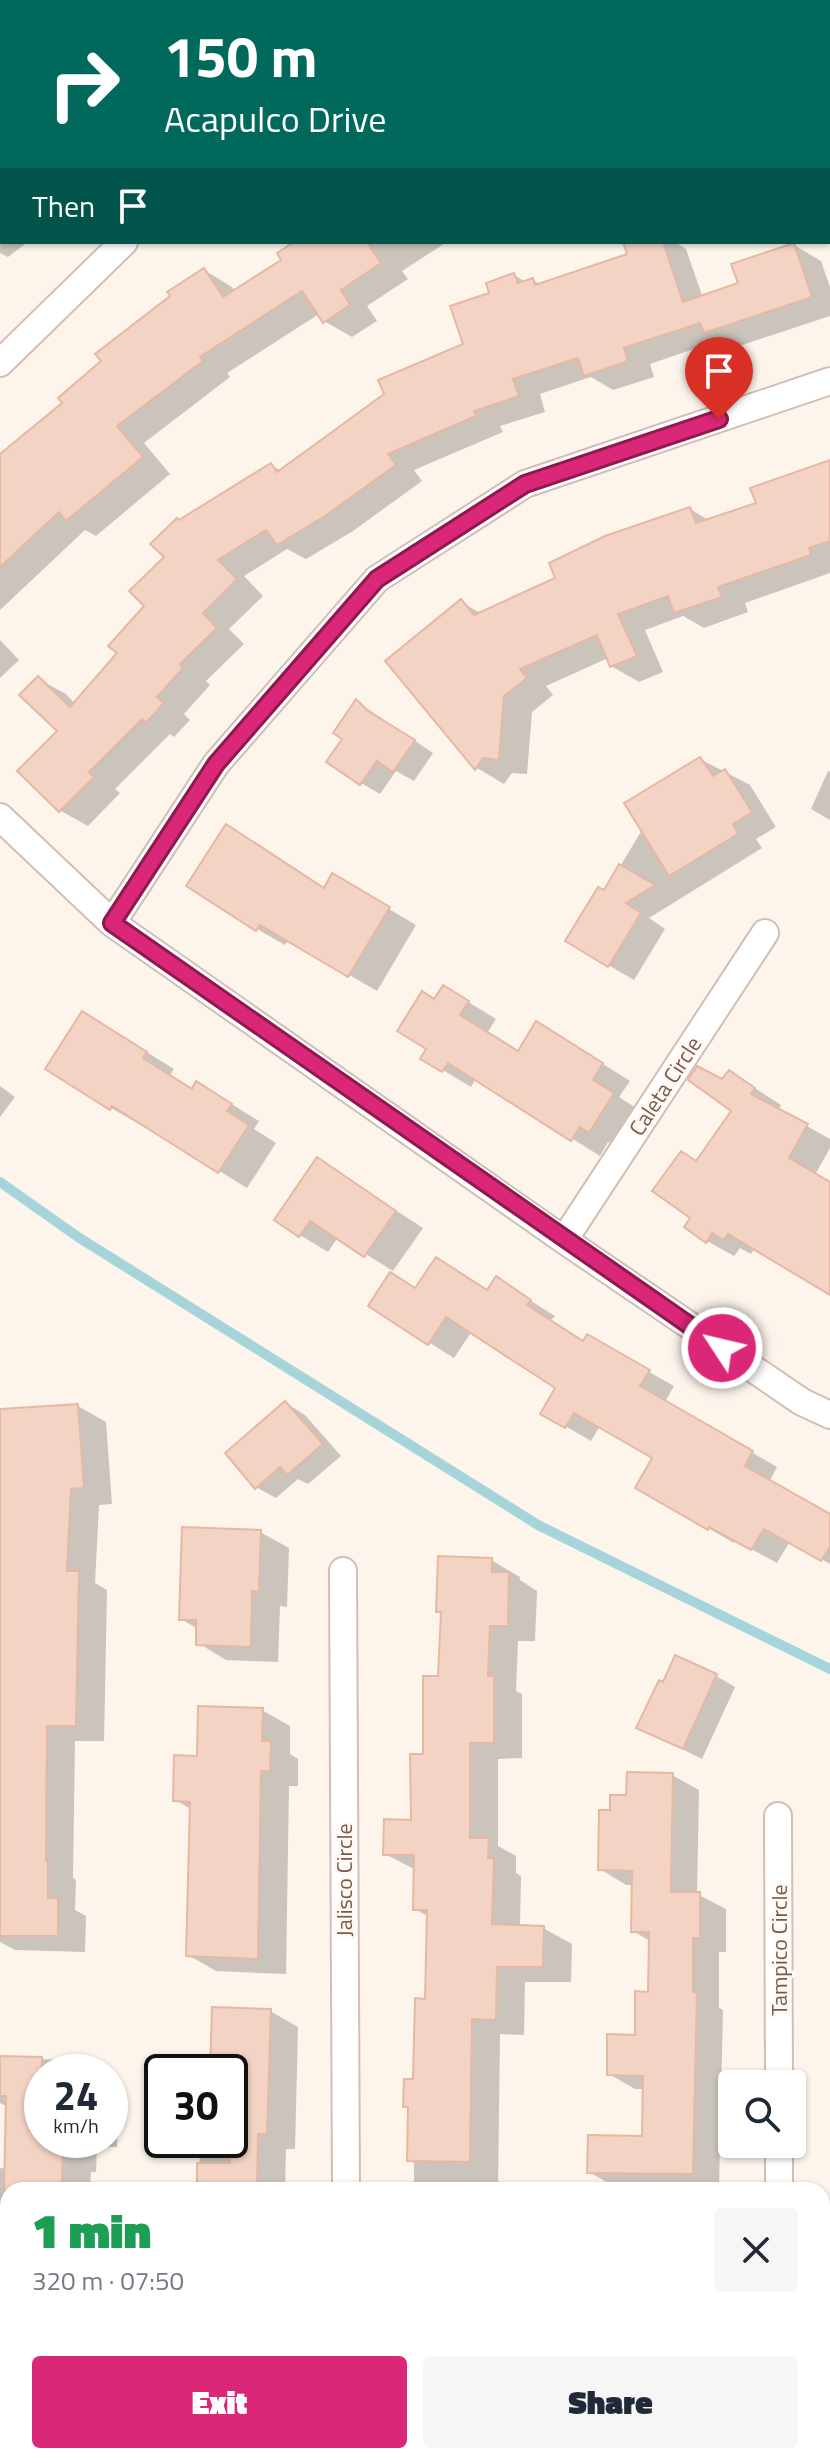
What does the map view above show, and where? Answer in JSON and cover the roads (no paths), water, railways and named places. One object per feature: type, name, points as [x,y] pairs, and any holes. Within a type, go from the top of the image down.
[{"type":"street","points":[[0,363],[122,244]]},
{"type":"street","points":[[112,923],[216,764],[377,579],[525,484],[830,381]]},
{"type":"street","points":[[0,817],[112,923],[564,1240],[802,1402],[830,1415]]},
{"type":"street","name":"Caleta Circle","points":[[564,1240],[765,933]]},
{"type":"street","name":"Jalisco Circle","points":[[343,1571],[346,2182]]},
{"type":"street","name":"Tampico Circle","points":[[778,1816],[779,2070]]},
{"type":"street","points":[[779,2158],[779,2182]]},
{"type":"waterway","points":[[0,1182],[78,1237],[538,1525],[830,1669]]}]
